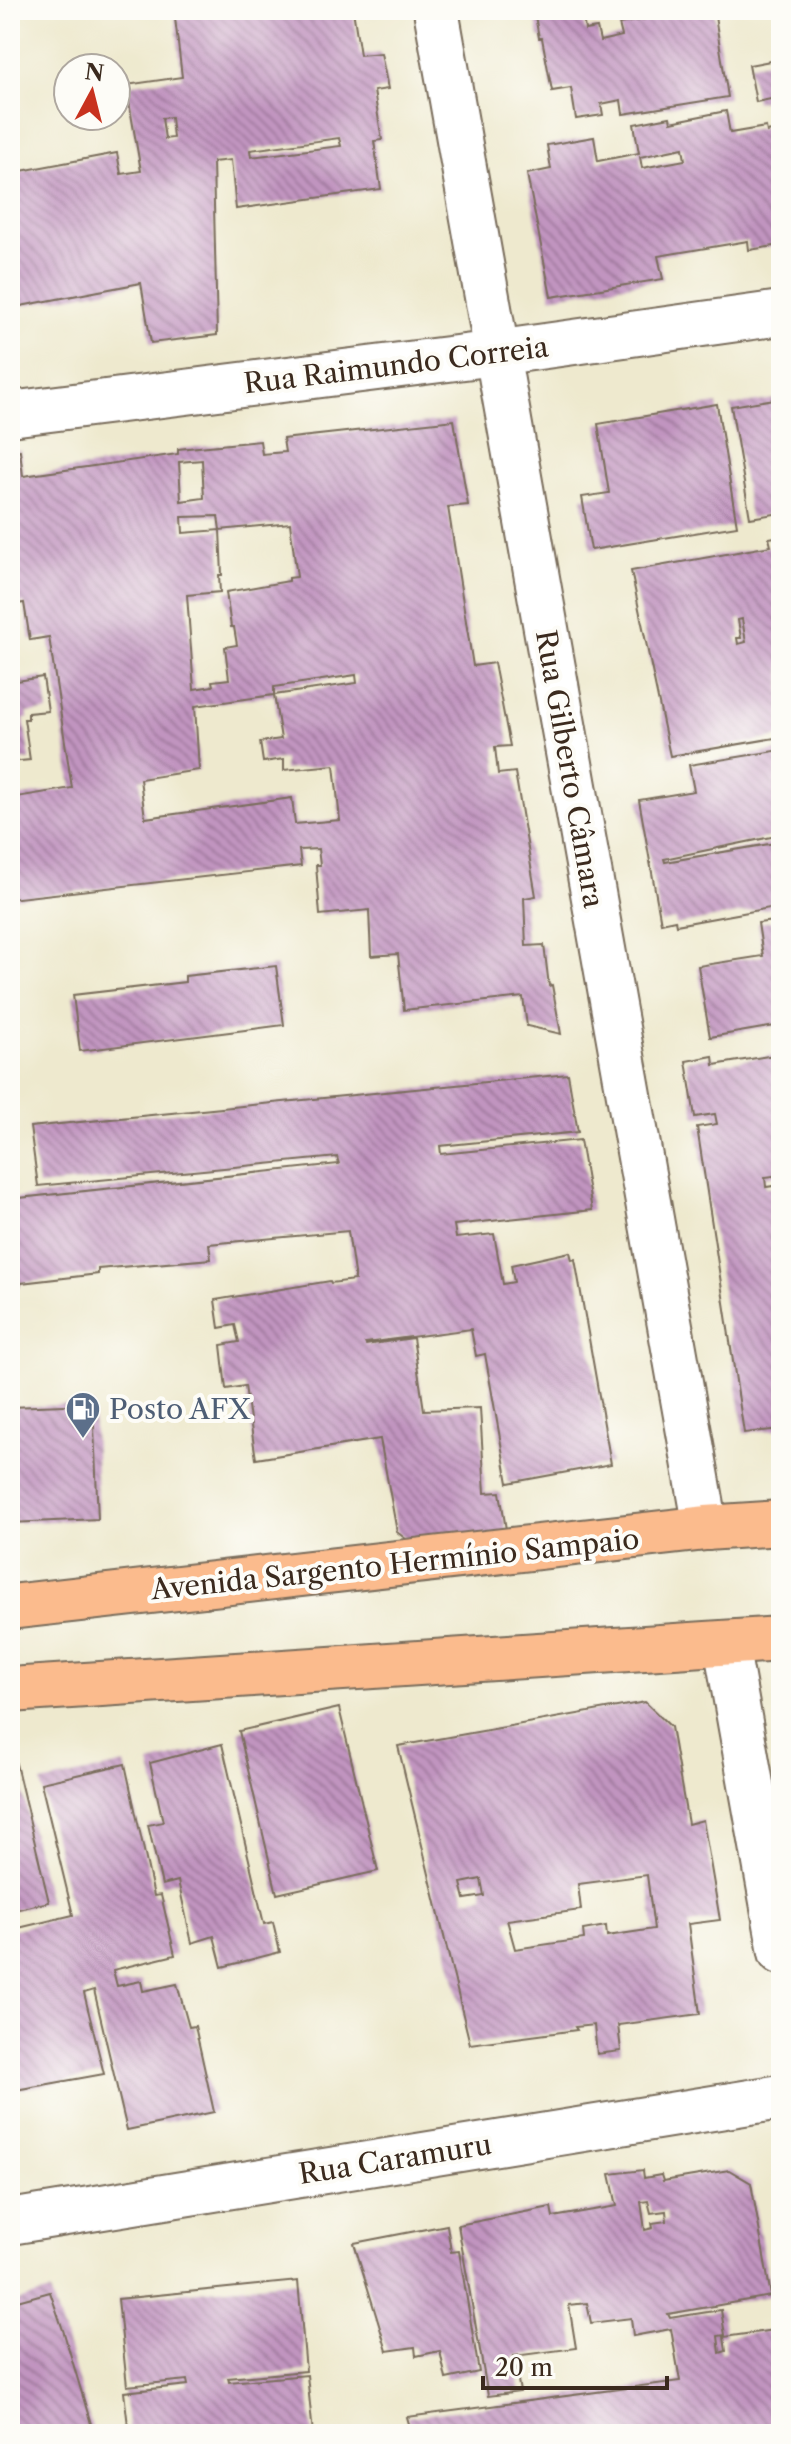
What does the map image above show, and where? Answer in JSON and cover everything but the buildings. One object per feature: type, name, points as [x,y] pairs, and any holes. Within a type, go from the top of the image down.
[{"type":"main road","name":"Avenida Sargento Hermínio Sampaio","points":[[10,1607],[706,1528],[781,1523]]},
{"type":"main road","points":[[10,1690],[781,1639]]},
{"type":"street","name":"Rua Gilberto Câmara","points":[[436,10],[706,1528]]},
{"type":"street","name":"Rua Raimundo Correia","points":[[10,414],[496,353],[781,313]]},
{"type":"street","points":[[726,1644],[781,1952]]},
{"type":"street","name":"Rua Caramuru","points":[[10,2222],[781,2097]]},
{"type":"place","name":"Posto AFX","points":[[83,1440]]}]
